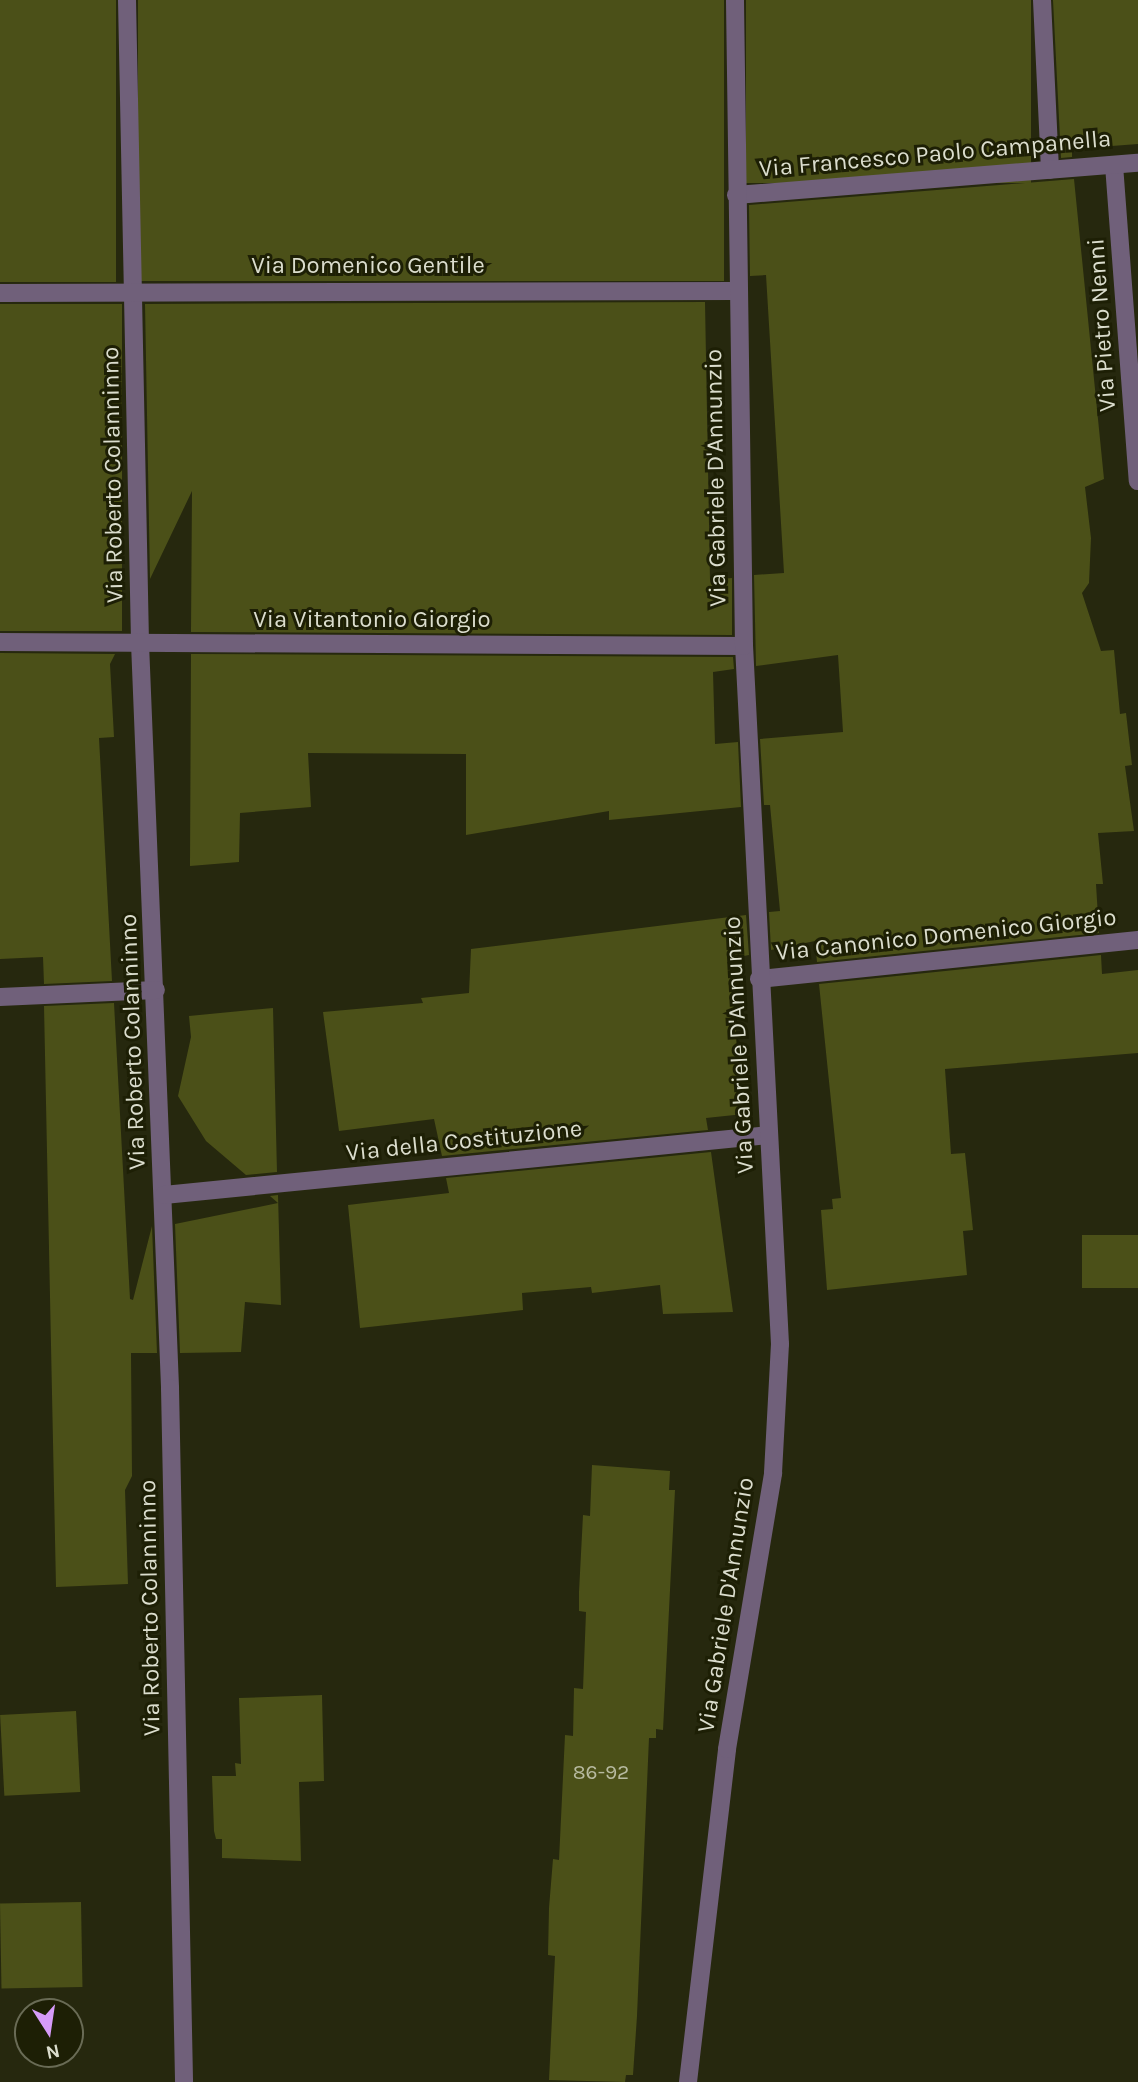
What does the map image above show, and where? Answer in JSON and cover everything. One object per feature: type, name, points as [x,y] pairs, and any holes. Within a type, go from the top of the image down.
[{"type":"street","name":"Via Roberto Colanninno","points":[[127,0],[135,290],[140,643],[163,1195],[184,2082]]},
{"type":"street","name":"Via Gabriele D'Annunzio","points":[[688,2082],[727,1749],[773,1473],[780,1344],[759,979],[744,646],[735,0]]},
{"type":"street","points":[[1042,0],[1050,170]]},
{"type":"street","name":"Via Francesco Paolo Campanella","points":[[736,195],[1138,163]]},
{"type":"street","name":"Via Pietro Nenni","points":[[1114,165],[1138,481]]},
{"type":"street","name":"Via Domenico Gentile","points":[[0,293],[135,290],[737,291]]},
{"type":"street","name":"Via Vitantonio Giorgio","points":[[0,642],[744,646]]},
{"type":"street","name":"Via Canonico Domenico Giorgio","points":[[759,979],[1138,940]]},
{"type":"street","points":[[0,998],[156,990]]},
{"type":"street","name":"Via della Costituzione","points":[[163,1195],[769,1135]]},
{"type":"building","points":[[0,0],[116,0],[116,282],[0,282]]},
{"type":"building","points":[[138,0],[724,0],[724,281],[138,281]]},
{"type":"building","points":[[746,0],[1031,0],[1031,183],[746,183]]},
{"type":"building","points":[[1053,0],[1138,0],[1138,144],[1072,149],[1072,157],[1061,158]]},
{"type":"building","points":[[1074,179],[1104,479],[1085,487],[1091,538],[1089,583],[1082,593],[1101,651],[1114,650],[1120,714],[1126,713],[1132,765],[1125,766],[1134,831],[1098,833],[1103,884],[1096,884],[1099,933],[817,962],[815,941],[771,950],[769,912],[780,911],[770,805],[764,805],[760,739],[843,732],[838,655],[756,666],[754,575],[784,573],[766,275],[750,276],[749,205]]},
{"type":"building","points":[[705,302],[710,580],[732,578],[732,635],[191,632],[192,491],[150,579],[145,304]]},
{"type":"building","points":[[0,304],[122,304],[122,631],[0,631]]},
{"type":"building","points":[[0,653],[115,654],[110,664],[114,737],[99,738],[112,981],[44,984],[43,957],[0,959]]},
{"type":"building","points":[[191,654],[733,657],[734,669],[713,672],[715,744],[738,742],[741,807],[609,820],[609,811],[466,835],[466,754],[308,753],[311,807],[240,813],[239,862],[190,866]]},
{"type":"building","points":[[746,915],[749,955],[729,959],[744,1114],[706,1118],[708,1130],[442,1156],[434,1119],[339,1131],[323,1012],[423,1003],[421,998],[469,993],[471,949]]},
{"type":"building","points":[[1101,955],[1102,974],[1138,970],[1138,1053],[945,1069],[951,1154],[965,1153],[973,1230],[963,1231],[967,1275],[827,1290],[821,1210],[833,1209],[832,1199],[841,1198],[819,984]]},
{"type":"building","points":[[114,1003],[130,1299],[133,1300],[152,1226],[157,1353],[131,1353],[132,1476],[125,1490],[128,1584],[56,1587],[44,1006]]},
{"type":"building","points":[[273,1008],[277,1172],[246,1175],[206,1141],[178,1096],[191,1037],[189,1016]]},
{"type":"building","points":[[711,1152],[733,1312],[663,1314],[660,1285],[592,1293],[591,1287],[522,1293],[523,1310],[360,1328],[348,1205],[449,1193],[446,1178]]},
{"type":"building","points":[[278,1195],[281,1305],[245,1302],[241,1352],[180,1353],[175,1224],[278,1203],[270,1196]]},
{"type":"building","points":[[1082,1235],[1138,1235],[1138,1288],[1082,1288]]},
{"type":"building","points":[[592,1465],[670,1471],[669,1490],[675,1490],[663,1730],[656,1729],[656,1738],[649,1738],[633,2075],[626,2075],[625,2082],[549,2080],[555,1956],[548,1955],[549,1908],[553,1859],[559,1860],[565,1735],[573,1736],[574,1688],[583,1689],[586,1612],[579,1611],[579,1592],[583,1515],[590,1516]]},
{"type":"building","points":[[322,1695],[324,1781],[299,1782],[301,1861],[222,1858],[222,1839],[216,1839],[214,1831],[212,1776],[236,1776],[235,1763],[241,1764],[239,1698]]},
{"type":"building","points":[[76,1711],[80,1792],[4,1796],[0,1715]]},
{"type":"building","points":[[81,1902],[82,1987],[1,1988],[0,1903]]}]
